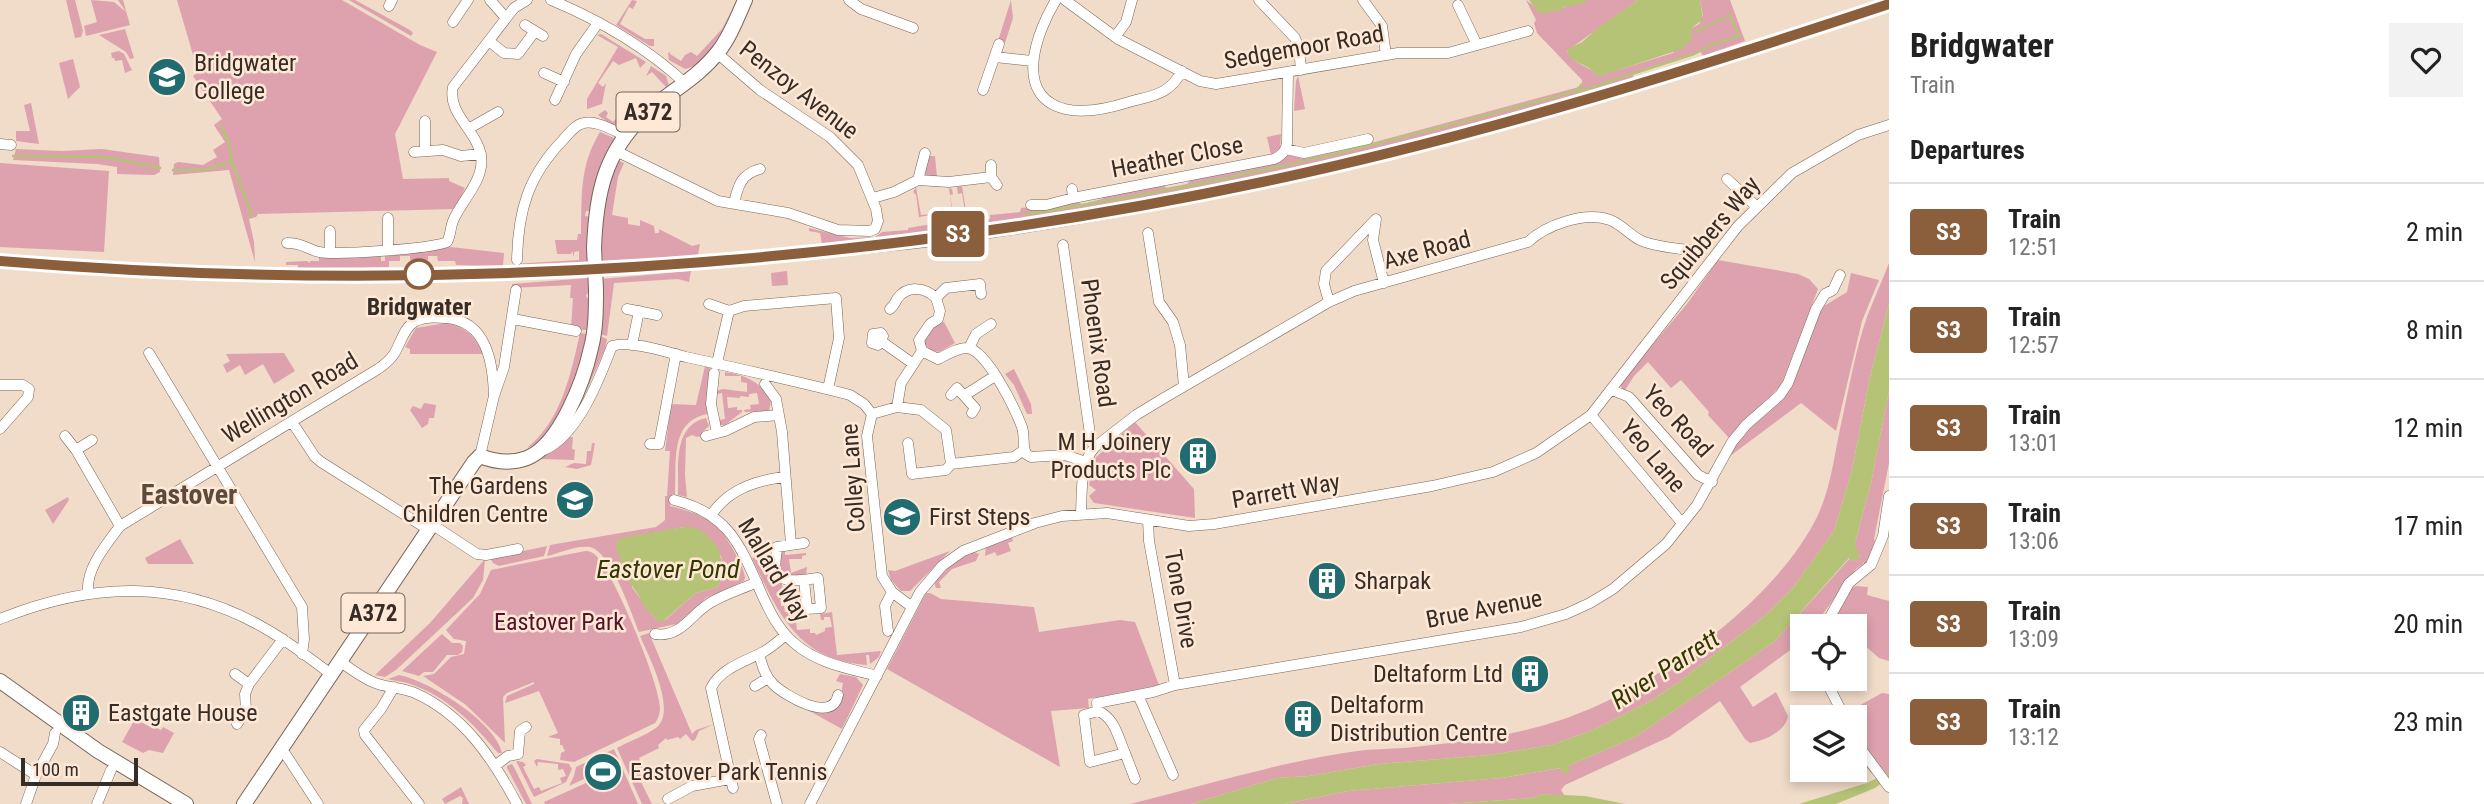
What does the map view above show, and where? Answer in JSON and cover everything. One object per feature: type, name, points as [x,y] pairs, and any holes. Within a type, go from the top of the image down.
[{"type":"main road","name":"A372","points":[[535,453],[559,425],[579,388],[592,347],[596,289],[594,248],[601,188],[607,166],[626,136],[644,115],[686,84],[717,53],[736,22],[745,0]]},
{"type":"main road","points":[[480,457],[504,462],[527,458],[535,453]]},
{"type":"main road","name":"A372","points":[[244,804],[480,457]]},
{"type":"main road","points":[[0,681],[107,757],[186,804]]},
{"type":"main road","points":[[0,692],[111,771],[168,804]]},
{"type":"street","points":[[453,22],[468,0]]},
{"type":"street","points":[[490,0],[506,18]]},
{"type":"street","points":[[287,243],[304,244],[318,252],[388,250],[447,242],[454,220],[475,183],[481,165],[481,154],[452,101],[453,87],[506,18],[527,0]]},
{"type":"street","points":[[551,0],[569,4],[663,64],[686,84]]},
{"type":"street","points":[[849,0],[861,9],[913,30]]},
{"type":"street","points":[[1056,0],[1032,61],[1035,80],[1043,95],[1052,103],[1073,110],[1098,109],[1163,92],[1174,85],[1182,71]]},
{"type":"street","name":"Sedgemoor Road","points":[[1065,0],[1115,37],[1200,81],[1216,84],[1404,52],[1448,53],[1528,31]]},
{"type":"street","points":[[1115,37],[1126,22],[1132,0]]},
{"type":"street","points":[[1259,0],[1296,38],[1301,70]]},
{"type":"street","points":[[1363,0],[1382,26],[1386,55]]},
{"type":"street","points":[[1458,5],[1477,45]]},
{"type":"street","points":[[555,100],[576,54],[598,23]]},
{"type":"street","points":[[489,41],[508,54],[518,54],[534,31]]},
{"type":"street","points":[[984,90],[999,44]]},
{"type":"street","name":"Penzoy Avenue","points":[[717,53],[760,90],[834,141],[860,167],[873,198],[878,221],[872,231],[838,230],[788,213],[734,203]]},
{"type":"street","points":[[995,57],[1032,61]]},
{"type":"street","points":[[1286,149],[1288,72]]},
{"type":"street","points":[[544,73],[564,82]]},
{"type":"street","points":[[468,130],[498,112]]},
{"type":"street","points":[[425,121],[420,152],[443,150],[461,156],[481,154]]},
{"type":"street","points":[[517,260],[524,200],[541,166],[557,146],[572,130],[584,123],[606,127],[626,136]]},
{"type":"street","name":"Squibbers Way","points":[[1647,344],[1738,226],[1792,173],[1834,146],[1889,125]]},
{"type":"street","name":"Heather Close","points":[[1031,205],[1046,205],[1072,194],[1275,159],[1286,149],[1304,153],[1368,139]]},
{"type":"street","points":[[616,151],[718,201],[734,203],[738,185],[744,176],[755,168]]},
{"type":"street","points":[[918,180],[925,153]]},
{"type":"street","points":[[873,198],[894,192],[918,180],[949,182],[993,176]]},
{"type":"street","points":[[1727,179],[1756,206]]},
{"type":"street","points":[[388,218],[388,250]]},
{"type":"street","points":[[1329,302],[1324,284],[1326,271],[1376,219],[1373,240],[1384,283]]},
{"type":"street","name":"Axe Road","points":[[1081,513],[1086,462],[1095,447],[1136,415],[1184,386],[1329,302],[1354,291],[1504,250],[1528,242],[1538,233],[1578,219],[1608,219],[1624,227],[1637,239],[1654,246],[1690,250]]},
{"type":"street","points":[[330,231],[330,251]]},
{"type":"street","points":[[1148,233],[1159,303],[1173,322],[1180,345],[1184,386]]},
{"type":"street","name":"Phoenix Road","points":[[1063,245],[1091,441],[1095,447]]},
{"type":"street","name":"Brue Avenue","points":[[1098,711],[1097,702],[1175,685],[1521,627],[1566,614],[1613,589],[1666,544],[1712,482],[1732,442],[1746,425],[1780,395],[1788,383],[1816,309],[1825,294],[1833,290],[1840,275]]},
{"type":"street","points":[[936,298],[946,288],[980,284],[981,294]]},
{"type":"street","points":[[480,457],[494,396],[504,368],[516,290]]},
{"type":"street","points":[[890,309],[907,291],[928,291],[936,298],[940,311],[938,319],[930,324],[919,341],[922,351],[938,359],[962,348],[970,348],[984,357],[1014,409],[1022,428],[1024,450],[1031,457],[1065,455],[1086,462]]},
{"type":"street","points":[[709,304],[729,311],[744,306],[836,298],[839,338],[828,389]]},
{"type":"street","points":[[627,309],[657,315]]},
{"type":"street","points":[[717,433],[712,415],[717,384],[715,368],[729,311]]},
{"type":"street","points":[[535,453],[556,444],[568,431],[592,391],[612,346],[632,345],[639,312]]},
{"type":"street","name":"Wellington Road","points":[[88,592],[95,562],[120,526],[378,369],[394,355],[410,325],[422,319],[451,318],[480,334],[488,349],[494,396]]},
{"type":"street","points":[[513,318],[576,331]]},
{"type":"street","points":[[970,348],[976,334],[991,324]]},
{"type":"street","points":[[881,341],[912,363]]},
{"type":"street","name":"Parrett Way","points":[[810,804],[912,607],[930,578],[963,551],[1035,523],[1081,513],[1107,513],[1189,526],[1214,524],[1408,490],[1493,472],[1536,453],[1591,415],[1647,344]]},
{"type":"street","name":"Colley Lane","points":[[632,345],[676,354],[715,368],[828,389],[860,400],[872,414],[867,436],[881,566],[885,582],[892,592]]},
{"type":"street","points":[[897,407],[901,383],[922,351]]},
{"type":"street","points":[[149,353],[302,607],[302,654]]},
{"type":"street","points":[[650,444],[659,444],[676,354]]},
{"type":"street","points":[[965,395],[995,376]]},
{"type":"street","points":[[765,384],[773,392],[779,415],[791,544]]},
{"type":"street","points":[[0,385],[23,385],[29,389],[28,397],[0,429]]},
{"type":"street","points":[[951,395],[957,388],[975,408],[972,413]]},
{"type":"street","name":"Yeo Road","points":[[1612,390],[1629,397],[1698,475],[1712,482]]},
{"type":"street","points":[[872,414],[897,407],[921,410],[946,430],[951,464]]},
{"type":"street","points":[[706,436],[745,420],[779,415]]},
{"type":"street","name":"Yeo Lane","points":[[1591,415],[1682,523]]},
{"type":"street","points":[[292,422],[321,462],[431,528],[477,554],[518,550]]},
{"type":"street","points":[[65,436],[120,526]]},
{"type":"street","points":[[76,450],[92,440]]},
{"type":"street","points":[[908,443],[912,474],[946,470],[951,464],[1014,457],[1024,450]]},
{"type":"street","points":[[712,514],[720,502],[733,494],[763,481],[785,477]]},
{"type":"street","points":[[1832,614],[1849,583],[1871,565],[1883,536],[1889,496]]},
{"type":"street","name":"Mallard Way","points":[[674,500],[712,514],[731,533],[772,616],[786,635],[816,658],[877,676]]},
{"type":"street","name":"Tone Drive","points":[[1148,520],[1149,541],[1175,685]]},
{"type":"street","points":[[804,543],[777,547],[776,564],[778,575],[785,579],[804,580]]},
{"type":"street","points":[[660,638],[680,629],[713,601],[757,582]]},
{"type":"street","points":[[0,619],[48,602],[88,592],[138,590],[186,597],[239,616],[283,639],[332,675]]},
{"type":"street","points":[[888,631],[886,606],[892,592],[912,607]]},
{"type":"street","points":[[668,799],[692,786],[732,784],[711,688],[720,676],[732,667],[759,654],[786,635]]},
{"type":"street","points":[[237,724],[246,710],[244,702],[249,684],[283,639]]},
{"type":"street","points":[[759,654],[768,678],[778,689],[805,704],[816,707],[833,706],[838,695]]},
{"type":"street","points":[[341,662],[375,684],[418,695],[447,713],[474,737],[496,765],[517,804]]},
{"type":"street","points":[[235,674],[249,684]]},
{"type":"street","points":[[755,686],[768,678]]},
{"type":"street","points":[[394,687],[364,730],[365,735],[419,804]]},
{"type":"street","points":[[1138,695],[1173,775]]},
{"type":"street","points":[[1125,752],[1090,762],[1084,715],[1098,711],[1106,714],[1113,723],[1125,752],[1135,779]]},
{"type":"street","points":[[496,765],[509,756],[518,754],[520,731],[526,727]]},
{"type":"street","points":[[26,804],[53,744],[55,733]]},
{"type":"street","points":[[761,735],[759,739],[777,804]]},
{"type":"street","points":[[279,751],[286,755],[318,804]]},
{"type":"street","points":[[0,752],[37,775]]},
{"type":"street","points":[[1867,756],[1889,786]]},
{"type":"street","points":[[97,804],[111,771]]},
{"type":"green space","points":[[66,0],[75,0],[83,31],[81,37],[75,38]]},
{"type":"green space","points":[[91,0],[114,2],[126,12],[118,0],[123,0],[130,25],[86,36],[84,26],[97,22]]},
{"type":"green space","points":[[177,0],[342,0],[437,52],[395,134],[403,179],[449,178],[449,181],[465,188],[455,209],[258,214],[249,219],[255,262],[229,170],[173,175],[174,164],[178,162],[203,165],[217,157],[213,150],[225,142],[214,125],[222,119],[193,76],[198,72]]},
{"type":"green space","points":[[349,0],[355,0],[413,33],[411,36]]},
{"type":"green space","points":[[632,0],[637,1],[633,9],[629,7],[620,24],[645,39],[654,39],[654,46],[616,25]]},
{"type":"green space","points":[[737,0],[740,0],[725,30],[703,59],[685,69],[669,60],[670,52],[681,61],[691,52],[697,56],[722,29]]},
{"type":"green space","points":[[1011,0],[1013,18],[1005,43],[998,41]]},
{"type":"green space","points":[[1526,0],[1544,13],[1588,0],[1638,0],[1567,51],[1573,60],[1598,76],[1673,53],[1692,28],[1699,24],[1703,16],[1700,0],[1730,0],[1745,41],[1703,56],[1700,51],[1633,74],[1634,84],[1508,121],[1252,182],[1123,206],[992,226],[731,255],[600,264],[604,197],[617,160],[624,163],[618,177],[612,215],[628,218],[628,224],[640,226],[640,220],[654,226],[655,233],[659,233],[659,229],[692,246],[700,244],[698,255],[822,244],[820,233],[809,231],[809,228],[850,238],[875,237],[882,232],[908,230],[932,224],[931,215],[919,217],[916,195],[913,192],[916,187],[921,215],[932,214],[935,226],[942,225],[941,216],[946,215],[946,212],[952,211],[949,188],[953,194],[950,195],[953,212],[947,213],[947,215],[942,216],[943,222],[973,217],[972,211],[965,212],[962,193],[958,194],[957,187],[962,186],[966,211],[972,210],[974,217],[981,216],[982,220],[990,219],[990,215],[1020,212],[1021,208],[1077,202],[1082,204],[1164,185],[1166,188],[1187,184],[1190,180],[1275,163],[1288,155],[1306,156],[1375,142],[1579,87],[1582,80],[1537,33],[1534,23],[1536,20]]},
{"type":"green space","points":[[125,29],[134,58],[130,59],[126,52],[99,35]]},
{"type":"green space","points":[[601,34],[646,62],[640,68],[636,58],[619,65],[613,61],[598,83],[603,87],[606,83],[602,104],[587,109],[587,99],[618,47],[597,35]]},
{"type":"green space","points":[[119,51],[124,54],[132,70],[125,73],[122,60],[115,61],[112,58],[111,53]]},
{"type":"green space","points":[[73,59],[80,87],[68,99],[59,63]]},
{"type":"green space","points":[[651,66],[666,76],[669,86],[629,122],[625,124],[613,125],[598,115],[605,110],[608,113],[606,117],[613,122],[619,115],[625,115],[630,120],[666,87],[652,72],[646,76]]},
{"type":"green space","points":[[1298,76],[1305,109],[1294,111],[1296,81]]},
{"type":"green space","points":[[31,103],[39,144],[16,141],[16,131],[30,131],[24,105]]},
{"type":"green space","points":[[600,132],[614,138],[592,211],[586,211],[585,216],[591,217],[587,265],[511,264],[579,260],[579,251],[574,252],[574,257],[572,251],[571,254],[557,254],[555,240],[577,240],[578,234],[581,234],[585,169]]},
{"type":"green space","points":[[1281,134],[1280,148],[1271,155],[1267,137]]},
{"type":"green space","points":[[16,149],[102,149],[159,157],[160,172],[154,175],[117,174],[117,167],[97,164],[13,160]]},
{"type":"green space","points":[[927,156],[935,156],[937,177],[925,176]]},
{"type":"green space","points":[[0,163],[109,171],[104,252],[0,247]]},
{"type":"green space","points":[[451,247],[504,253],[503,266],[456,265],[455,261],[438,261],[437,256],[428,256],[428,260],[410,260],[410,256],[400,256],[400,261],[389,261],[389,267],[298,268],[298,265],[286,265],[286,262],[319,261],[319,254],[381,256],[381,261],[385,261],[385,255]]},
{"type":"green space","points":[[1718,260],[1798,274],[1809,279],[1818,289],[1781,385],[1730,439],[1681,380],[1671,388],[1648,362],[1625,390],[1620,383],[1687,304]]},
{"type":"green space","points":[[1889,263],[1889,304],[1870,377],[1852,470],[1834,531],[1792,589],[1766,615],[1676,684],[1649,702],[1593,730],[1551,745],[1490,755],[1378,764],[1309,776],[1277,778],[1191,804],[1130,804],[1300,761],[1363,750],[1475,740],[1545,725],[1622,694],[1700,645],[1736,616],[1769,584],[1796,551],[1817,517],[1830,480],[1860,341]]},
{"type":"green space","points":[[691,271],[689,282],[678,279],[614,283],[607,336],[599,334],[601,279]]},
{"type":"green space","points":[[787,271],[788,285],[772,286],[771,273]]},
{"type":"green space","points":[[1851,273],[1879,280],[1862,321],[1836,431],[1801,403],[1730,456],[1733,447],[1745,432],[1780,398],[1816,318],[1824,306],[1847,292]]},
{"type":"green space","points":[[588,278],[591,294],[586,295],[590,299],[588,330],[571,327],[571,285],[512,288],[512,284]]},
{"type":"green space","points":[[944,322],[955,343],[939,352],[930,350],[924,343],[928,332]]},
{"type":"green space","points":[[446,323],[469,333],[483,354],[410,354],[410,349],[405,347],[416,328]]},
{"type":"green space","points":[[580,333],[588,334],[567,399],[549,431],[539,442],[527,448],[548,424],[563,396]]},
{"type":"green space","points":[[599,336],[607,339],[605,349],[578,409],[563,433]]},
{"type":"green space","points":[[284,353],[295,371],[274,384],[263,364],[245,375],[240,365],[227,373],[223,365],[230,361],[226,354]]},
{"type":"green space","points":[[705,366],[710,367],[707,414],[695,418],[681,435],[676,457],[675,494],[672,494],[670,506],[693,512],[716,526],[729,542],[745,578],[744,581],[706,598],[676,624],[639,632],[613,571],[598,551],[590,547],[579,547],[547,556],[550,545],[656,527],[665,520],[670,451],[665,451],[671,404],[696,405]],"holes":[[[684,527],[721,556],[724,571],[718,587],[696,593],[665,620],[656,620],[632,587],[628,538]]]},
{"type":"green space","points":[[1014,369],[1031,404],[1032,414],[1027,414],[1014,385],[1005,374]]},
{"type":"green space","points":[[725,372],[746,377],[758,384],[771,401],[769,411],[745,412],[744,410],[751,409],[750,405],[759,404],[757,393],[749,394],[749,397],[727,397],[728,408],[737,407],[737,410],[742,412],[725,425],[719,425],[719,420],[725,419],[722,393],[717,394],[715,391],[723,389],[747,392],[747,383],[741,382],[741,376],[725,376]]},
{"type":"green space","points":[[1889,391],[1889,463],[1874,539],[1876,544],[1865,565],[1863,562],[1856,569],[1823,614],[1799,614],[1850,558],[1853,561],[1860,557],[1855,543],[1871,483]]},
{"type":"green space","points":[[424,403],[436,405],[434,418],[429,418],[428,424],[422,428],[410,410],[413,406],[421,409]]},
{"type":"green space","points":[[706,418],[709,426],[702,432],[703,436],[692,435],[686,438],[687,497],[678,495],[678,460],[682,438],[695,422]]},
{"type":"green space","points":[[1135,422],[1194,489],[1195,518],[1094,503],[1089,496],[1096,490],[1089,485],[1094,459]]},
{"type":"green space","points":[[569,437],[573,437],[574,460],[541,459]]},
{"type":"green space","points":[[592,443],[595,443],[591,465],[577,469],[565,467],[574,463],[586,464],[587,451],[591,451]]},
{"type":"green space","points":[[68,497],[69,500],[53,524],[45,510]]},
{"type":"green space","points":[[1012,536],[1013,541],[1008,543],[1011,551],[997,556],[995,552],[985,556],[986,546]]},
{"type":"green space","points":[[180,539],[194,564],[148,564],[145,558]]},
{"type":"green space","points":[[547,546],[544,556],[499,566],[490,558]]},
{"type":"green space","points":[[785,550],[785,555],[806,553],[802,559],[789,559],[791,573],[807,567],[806,576],[790,577],[779,570],[780,552]]},
{"type":"green space","name":"Eastover Park","points":[[585,551],[598,558],[606,569],[625,607],[653,677],[660,710],[655,723],[574,762],[560,760],[561,753],[565,751],[560,745],[560,739],[548,737],[558,733],[539,691],[505,703],[507,696],[534,682],[503,697],[505,743],[466,705],[423,676],[434,674],[451,657],[464,654],[466,641],[454,639],[446,630],[480,594],[491,570]]},
{"type":"green space","points":[[950,551],[910,591],[901,591],[891,580],[888,570],[895,571]]},
{"type":"green space","points":[[972,551],[979,554],[976,561],[952,569],[939,582],[941,588],[936,588],[934,582],[958,559]]},
{"type":"green space","points":[[773,554],[776,577],[783,590],[780,591],[781,606],[784,606],[785,612],[795,612],[797,630],[810,629],[810,633],[816,635],[825,631],[825,628],[832,627],[830,617],[821,620],[820,614],[832,612],[837,655],[881,651],[879,657],[870,664],[869,655],[866,655],[867,665],[843,662],[807,644],[793,631],[771,597],[752,558]]},
{"type":"green space","points":[[485,559],[483,580],[473,598],[396,670],[385,677],[375,675],[430,623]]},
{"type":"green space","points":[[1856,586],[1868,587],[1867,595],[1889,601],[1889,661],[1879,658],[1867,648],[1867,614],[1834,614],[1849,589]]},
{"type":"green space","points":[[926,593],[941,599],[1034,607],[1039,632],[1120,620],[1135,622],[1159,685],[1088,699],[1089,708],[1051,711],[1060,767],[887,669]]},
{"type":"green space","points":[[1790,624],[1790,650],[1740,687],[1753,707],[1776,692],[1788,716],[1783,726],[1762,740],[1750,743],[1745,739],[1720,701],[1669,737],[1565,785],[1561,790],[1565,796],[1542,794],[1533,798],[1447,804],[1285,804],[1348,791],[1502,778],[1561,768],[1563,774],[1568,766],[1637,736],[1774,642]]},
{"type":"green space","points":[[649,633],[692,734],[714,724],[699,731],[692,741],[686,734],[680,739],[666,738],[658,745],[659,748],[639,758],[646,773],[643,775],[645,780],[641,782],[652,804],[642,804],[617,748],[652,731],[662,720],[663,696],[640,636]]},
{"type":"green space","points":[[442,634],[452,643],[460,643],[463,646],[462,652],[458,655],[447,655],[433,672],[424,672],[419,676],[402,671]]},
{"type":"green space","points":[[840,674],[856,677],[863,685],[842,729],[806,709],[823,711],[839,706],[843,683],[836,681]]},
{"type":"green space","points":[[399,675],[427,685],[475,716],[497,741],[502,753],[498,753],[448,703],[423,689],[388,679]]},
{"type":"green space","points":[[1882,693],[1889,694],[1889,772],[1885,774],[1867,748],[1867,705],[1860,705]]},
{"type":"green space","points":[[135,719],[154,729],[155,727],[161,730],[163,727],[174,733],[163,753],[149,750],[143,753],[122,742]]},
{"type":"green space","name":"Eastover Park Tennis","points":[[614,749],[638,804],[545,804],[544,802],[586,783],[584,779],[569,786],[576,767]]},
{"type":"green space","points":[[537,759],[569,764],[572,769],[566,782],[534,797],[516,761],[526,765],[523,767],[534,789],[539,787],[541,791],[562,783],[560,778],[566,776],[563,769],[558,770],[558,764],[538,762],[537,767],[534,761]]},
{"type":"green space","points":[[512,764],[532,804],[526,804],[507,768]]},
{"type":"green space","points":[[461,787],[469,804],[462,804],[463,798],[460,796],[445,804],[442,799]]},
{"type":"water","points":[[1529,0],[1588,0],[1582,4],[1563,7],[1561,11],[1539,13]]},
{"type":"water","points":[[1638,0],[1700,0],[1703,19],[1692,28],[1692,39],[1682,49],[1600,76],[1567,54],[1568,49],[1582,42]]},
{"type":"water","name":"River Parrett","points":[[1889,304],[1889,391],[1871,483],[1855,543],[1860,558],[1853,561],[1849,558],[1799,614],[1790,614],[1790,624],[1774,642],[1637,736],[1568,766],[1570,772],[1563,774],[1560,768],[1502,778],[1348,791],[1285,804],[1191,804],[1277,778],[1309,776],[1378,764],[1490,755],[1551,745],[1593,730],[1649,702],[1766,615],[1792,589],[1834,531],[1852,470],[1870,377]]},
{"type":"water","name":"Eastover Pond","points":[[684,527],[704,532],[718,547],[724,571],[718,587],[696,593],[662,622],[645,609],[624,569],[616,542],[620,538]]},
{"type":"water","points":[[1889,772],[1889,778],[1875,788],[1836,804],[1799,804],[1867,783]]},
{"type":"water","points":[[1542,794],[1585,796],[1625,804],[1447,804],[1533,798]]},
{"type":"waterway","points":[[1579,91],[1694,54],[1739,36],[1730,15],[1697,31]]},
{"type":"waterway","points":[[1026,214],[1165,190],[1303,161],[1576,91],[1582,84]]},
{"type":"waterway","points":[[222,127],[232,162]]},
{"type":"waterway","points":[[13,156],[104,157],[160,168]]},
{"type":"waterway","points":[[173,170],[205,170],[232,162],[252,216]]},
{"type":"waterway","points":[[1867,766],[1872,772]]},
{"type":"railway","points":[[0,266],[98,273],[293,280],[488,278],[683,267],[940,243],[1199,199],[1432,146],[1661,81],[1889,8]]},
{"type":"train","name":"S3","points":[[0,261],[212,273],[444,274],[628,267],[773,255],[936,237],[1102,212],[1211,192],[1480,130],[1736,55],[1889,4]]},
{"type":"place","name":"Bridgwater College","points":[[167,77]]},
{"type":"place","name":"Bridgwater","points":[[419,274]]},
{"type":"place","name":"M H Joinery Products Plc","points":[[1198,456]]},
{"type":"place","name":"The Gardens Children Centre","points":[[575,500]]},
{"type":"place","name":"First Steps","points":[[902,517]]},
{"type":"place","name":"Sharpak","points":[[1327,581]]},
{"type":"place","name":"Deltaform Ltd","points":[[1530,674]]},
{"type":"place","name":"Eastgate House","points":[[81,713]]},
{"type":"place","name":"Deltaform Distribution Centre","points":[[1303,719]]},
{"type":"place","name":"Eastover Park Tennis","points":[[603,772]]},
{"type":"district","name":"Eastover","points":[[189,494]]}]
